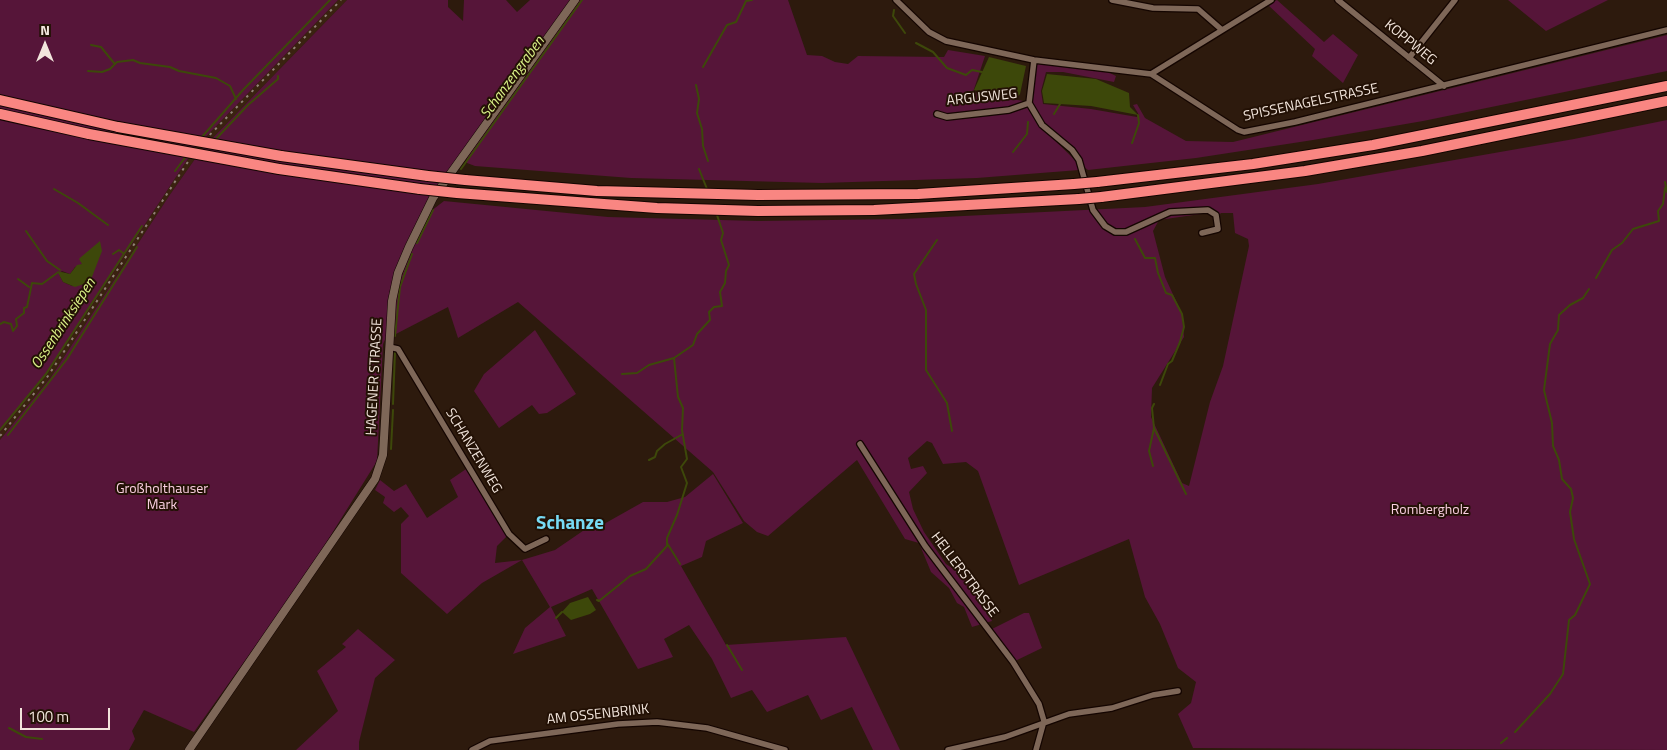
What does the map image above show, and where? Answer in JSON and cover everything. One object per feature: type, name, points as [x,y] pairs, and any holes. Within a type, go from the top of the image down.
[{"type":"highway","points":[[0,100],[92,121],[281,156],[464,180],[597,192],[758,195],[918,194],[1074,184],[1173,175],[1318,154],[1667,86]]},
{"type":"highway","points":[[0,114],[89,134],[279,169],[420,189],[657,208],[758,211],[874,210],[1100,197],[1305,171],[1667,102]]},
{"type":"main road","name":"HAGENER STRASSE","points":[[189,750],[375,479],[383,455],[392,300],[398,273],[418,225],[459,160],[575,0]]},
{"type":"street","name":"SPISSENAGELSTRASSE","points":[[896,0],[911,17],[940,39],[1034,60],[1151,74],[1244,132],[1444,86],[1667,30]]},
{"type":"street","points":[[1112,0],[1153,8],[1198,9],[1222,30]]},
{"type":"street","points":[[1151,74],[1270,0]]},
{"type":"street","name":"KOPPWEG","points":[[1338,0],[1444,86]]},
{"type":"street","points":[[1409,58],[1455,0]]},
{"type":"street","name":"ARGUSWEG","points":[[1034,60],[1029,104],[1042,124],[1072,150],[1080,160],[1093,210],[1097,218],[1109,230],[1126,232],[1170,212],[1208,210],[1216,215],[1218,229],[1202,233]]},
{"type":"street","name":"ARGUSWEG","points":[[937,114],[947,117],[1009,110],[1029,104]]},
{"type":"street","name":"SCHANZENWEG","points":[[389,347],[398,349],[509,534],[525,549],[546,539]]},
{"type":"street","name":"HELLERSTRASSE","points":[[860,444],[925,546],[1013,662],[1040,704],[1044,721]]},
{"type":"street","points":[[948,750],[1005,737],[1044,721],[1069,714],[1112,708],[1153,695],[1178,691]]},
{"type":"street","points":[[1036,750],[1044,721]]},
{"type":"street","name":"AM OSSENBRINK","points":[[472,750],[490,741],[618,724],[658,722],[707,728],[785,750]]},
{"type":"shaded area","points":[[338,0],[347,0],[202,149],[169,196],[51,377],[0,440],[0,432],[46,375],[195,148]]},
{"type":"shaded area","points":[[989,57],[1026,66],[1020,94],[1017,98],[974,90]]},
{"type":"shaded area","points":[[1047,74],[1096,79],[1129,93],[1130,107],[1138,115],[1091,106],[1044,103],[1042,91]]},
{"type":"shaded area","points":[[100,241],[102,251],[90,282],[75,287],[63,282],[57,271],[70,274],[77,265],[82,264],[79,259]]},
{"type":"shaded area","points":[[588,597],[596,610],[590,614],[571,620],[562,612],[570,603]]},
{"type":"green space","points":[[0,0],[338,0],[195,148],[46,375],[0,432]],"holes":[[[99,243],[85,284],[72,286],[63,282],[59,274],[62,271],[70,274],[75,267],[83,264],[81,261]]]},
{"type":"green space","name":"Großholthauser Mark","points":[[347,0],[448,0],[448,7],[463,21],[464,0],[506,0],[517,12],[530,0],[571,0],[433,198],[398,273],[389,331],[383,344],[377,461],[306,575],[194,732],[144,710],[132,731],[135,739],[129,750],[0,750],[0,440],[51,377],[169,196],[202,149]]},
{"type":"green space","points":[[580,0],[788,0],[807,55],[822,56],[835,62],[848,64],[858,56],[944,57],[948,50],[985,56],[973,92],[1023,101],[1038,124],[1078,163],[1079,170],[977,178],[822,183],[631,178],[475,166],[467,163],[467,158]]},
{"type":"green space","points":[[1277,0],[1324,42],[1333,34],[1358,55],[1343,83],[1312,56],[1315,49],[1268,5]]},
{"type":"green space","points":[[1508,0],[1608,0],[1546,31]]},
{"type":"green space","points":[[1667,35],[1667,71],[1423,121],[1313,140],[1196,158],[1088,170],[1084,167],[1074,148],[1045,125],[1032,102],[1035,67],[1039,63],[1104,70],[1116,76],[1114,82],[1063,72],[1046,72],[1041,91],[1043,104],[1091,109],[1137,117],[1139,115],[1133,105],[1137,104],[1145,118],[1186,141],[1233,142]]},
{"type":"green space","name":"Rombergholz","points":[[1667,120],[1667,750],[1193,748],[1178,714],[1191,703],[1196,682],[1178,668],[1160,624],[1145,597],[1129,539],[1019,585],[978,471],[966,462],[943,464],[932,443],[927,441],[908,458],[911,469],[923,466],[927,473],[909,492],[913,509],[924,532],[946,564],[967,578],[985,606],[992,621],[972,627],[964,607],[957,603],[949,588],[931,572],[919,543],[905,539],[857,460],[768,536],[757,532],[744,521],[713,472],[518,302],[458,338],[448,307],[394,335],[395,306],[400,281],[414,243],[431,211],[444,201],[608,217],[758,221],[903,219],[1145,207],[1318,184],[1574,139]],"holes":[[[1207,213],[1215,219],[1221,213],[1233,213],[1235,233],[1248,239],[1249,246],[1223,366],[1210,402],[1189,486],[1182,483],[1151,417],[1152,388],[1184,337],[1182,314],[1165,277],[1153,231],[1159,220]]]},
{"type":"green space","points":[[535,330],[576,394],[547,413],[539,414],[532,405],[499,428],[474,391],[484,374]]},
{"type":"green space","points":[[469,467],[509,534],[497,546],[495,563],[522,560],[482,583],[447,614],[401,573],[401,524],[409,516],[401,507],[394,512],[383,503],[385,497],[375,490],[380,480],[394,491],[406,484],[427,518],[458,497],[450,480]]},
{"type":"green space","points":[[713,474],[743,523],[706,541],[702,557],[681,566],[726,645],[846,637],[900,750],[873,750],[852,707],[821,720],[808,695],[767,712],[752,690],[731,698],[712,659],[689,625],[664,639],[673,657],[638,669],[592,589],[551,607],[566,636],[513,654],[525,628],[550,607],[522,560],[555,550],[593,524],[595,529],[643,502],[667,502],[685,497]]},
{"type":"green space","points":[[1024,613],[1029,613],[1042,648],[1013,662],[990,630]]},
{"type":"green space","points":[[358,629],[395,660],[375,678],[359,742],[359,750],[296,750],[338,711],[317,671],[346,647],[342,644]]},
{"type":"waterway","name":"Ossenbrinksiepen","points":[[201,138],[243,90],[330,0]]},
{"type":"waterway","name":"Schanzengraben","points":[[461,169],[582,0]]},
{"type":"waterway","points":[[703,67],[727,25],[736,22],[746,1],[752,0]]},
{"type":"waterway","points":[[894,10],[893,16],[905,33]]},
{"type":"waterway","points":[[916,43],[933,52],[947,68],[966,75],[972,70],[982,72]]},
{"type":"waterway","points":[[91,45],[101,47],[114,63]]},
{"type":"waterway","points":[[88,71],[102,72],[110,69],[117,62],[133,60],[216,78],[230,86],[236,99]]},
{"type":"waterway","points":[[214,141],[248,105],[278,79],[278,76]]},
{"type":"waterway","points":[[696,85],[699,99],[697,113],[702,129],[703,146],[708,161]]},
{"type":"waterway","points":[[1054,114],[1060,104]]},
{"type":"waterway","points":[[1132,143],[1139,123],[1138,115]]},
{"type":"waterway","points":[[1013,152],[1027,134],[1028,122]]},
{"type":"waterway","name":"Ossenbrinksiepen","points":[[175,171],[187,155]]},
{"type":"waterway","points":[[699,169],[707,189]]},
{"type":"waterway","points":[[1665,182],[1667,192]]},
{"type":"waterway","points":[[1596,278],[1612,250],[1622,243],[1633,229],[1659,221],[1658,211],[1663,204],[1665,188]]},
{"type":"waterway","points":[[54,189],[78,203],[108,225]]},
{"type":"waterway","name":"Schanzengraben","points":[[417,243],[433,210]]},
{"type":"waterway","points":[[597,600],[599,601],[630,576],[646,569],[667,546],[667,538],[677,515],[687,483],[681,467],[687,459],[682,430],[683,408],[678,397],[674,358],[693,345],[697,334],[710,320],[709,312],[714,307],[722,306],[720,292],[725,283],[726,271],[729,265],[721,240],[723,233],[716,212]]},
{"type":"waterway","name":"Ossenbrinksiepen","points":[[0,430],[46,374],[142,226]]},
{"type":"waterway","points":[[26,231],[47,261],[60,270]]},
{"type":"waterway","points":[[1135,239],[1145,258],[1155,258],[1158,273],[1166,293],[1172,295],[1182,314],[1184,327],[1180,342],[1172,361],[1168,364],[1160,385]]},
{"type":"waterway","points":[[937,240],[914,274],[926,310],[926,370],[947,403],[952,431]]},
{"type":"waterway","points":[[8,435],[67,359],[137,247]]},
{"type":"waterway","points":[[113,254],[119,250],[123,253]]},
{"type":"waterway","name":"Schanzengraben","points":[[395,336],[400,287],[412,254]]},
{"type":"waterway","points":[[0,324],[4,322],[11,324],[13,331],[17,326],[16,319],[24,313],[24,308],[27,307],[32,283],[42,284],[57,273]]},
{"type":"waterway","points":[[18,279],[29,287]]},
{"type":"waterway","points":[[1515,732],[1550,694],[1563,674],[1569,620],[1575,615],[1590,584],[1574,539],[1570,512],[1573,498],[1571,489],[1562,479],[1559,460],[1553,446],[1552,423],[1544,390],[1550,344],[1558,330],[1559,315],[1570,305],[1583,298],[1589,289]]},
{"type":"waterway","name":"Schanzengraben","points":[[393,404],[395,352]]},
{"type":"waterway","points":[[622,374],[637,373],[649,365],[674,358]]},
{"type":"waterway","points":[[1154,404],[1152,408],[1154,428],[1186,494]]},
{"type":"waterway","name":"Schanzengraben","points":[[391,449],[393,410]]},
{"type":"waterway","points":[[1153,466],[1149,451],[1154,428]]},
{"type":"waterway","points":[[649,460],[655,457],[657,451],[665,444],[683,434]]},
{"type":"waterway","points":[[667,543],[680,564]]},
{"type":"waterway","points":[[556,618],[562,612]]},
{"type":"waterway","points":[[727,645],[742,670]]},
{"type":"waterway","points":[[9,728],[26,737],[42,739]]},
{"type":"waterway","points":[[1501,743],[1507,738]]},
{"type":"railway","points":[[0,436],[48,376],[197,148],[341,0]]},
{"type":"district","name":"Schanze","points":[[570,524]]}]
